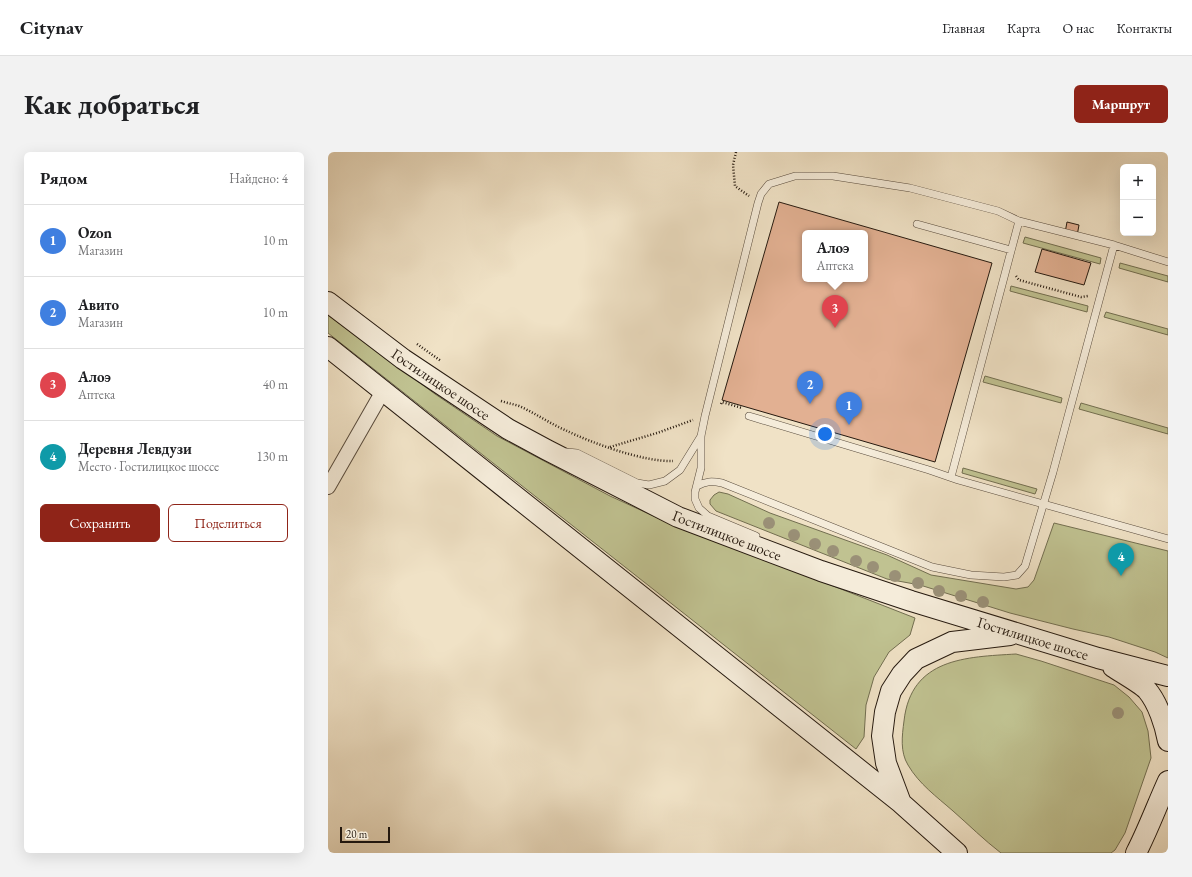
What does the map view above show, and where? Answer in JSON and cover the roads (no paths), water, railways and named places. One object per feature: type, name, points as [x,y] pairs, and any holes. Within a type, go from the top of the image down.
[{"type":"main road","name":"Гостилицкое шоссе","points":[[328,302],[402,359],[508,429],[678,517],[821,571],[911,601],[1098,658],[1168,676]]},
{"type":"main road","points":[[328,346],[901,803],[957,853]]},
{"type":"main road","points":[[901,803],[886,763],[882,736],[885,712],[891,691],[902,674],[916,658],[952,642],[1019,634]]},
{"type":"main road","points":[[1098,658],[1123,673],[1146,690],[1159,710],[1168,742]]},
{"type":"main road","points":[[1136,853],[1145,844],[1153,813],[1168,780]]},
{"type":"street","points":[[329,484],[383,391]]},
{"type":"lane","points":[[799,563],[763,540],[708,516],[699,508],[695,499],[700,468],[701,436],[758,203],[761,194],[769,184],[795,176],[834,176],[910,188],[998,210],[1019,221],[1114,245],[1168,262]]},
{"type":"lane","points":[[950,477],[1019,221]]},
{"type":"lane","points":[[917,224],[1010,250]]},
{"type":"lane","points":[[697,486],[708,482],[722,482],[932,567],[972,575],[1004,577],[1017,575],[1025,566],[1053,472],[1114,245]]},
{"type":"lane","points":[[749,416],[950,477],[1168,539]]},
{"type":"lane","points":[[547,450],[577,453],[637,483],[649,485],[665,481],[680,470],[701,436]]},
{"type":"place","name":"Алоэ","points":[[835,328]]},
{"type":"place","name":"Авито","points":[[810,404]]},
{"type":"place","name":"Ozon","points":[[849,425]]},
{"type":"place","name":"Деревня Левдузи","points":[[1121,576]]}]
